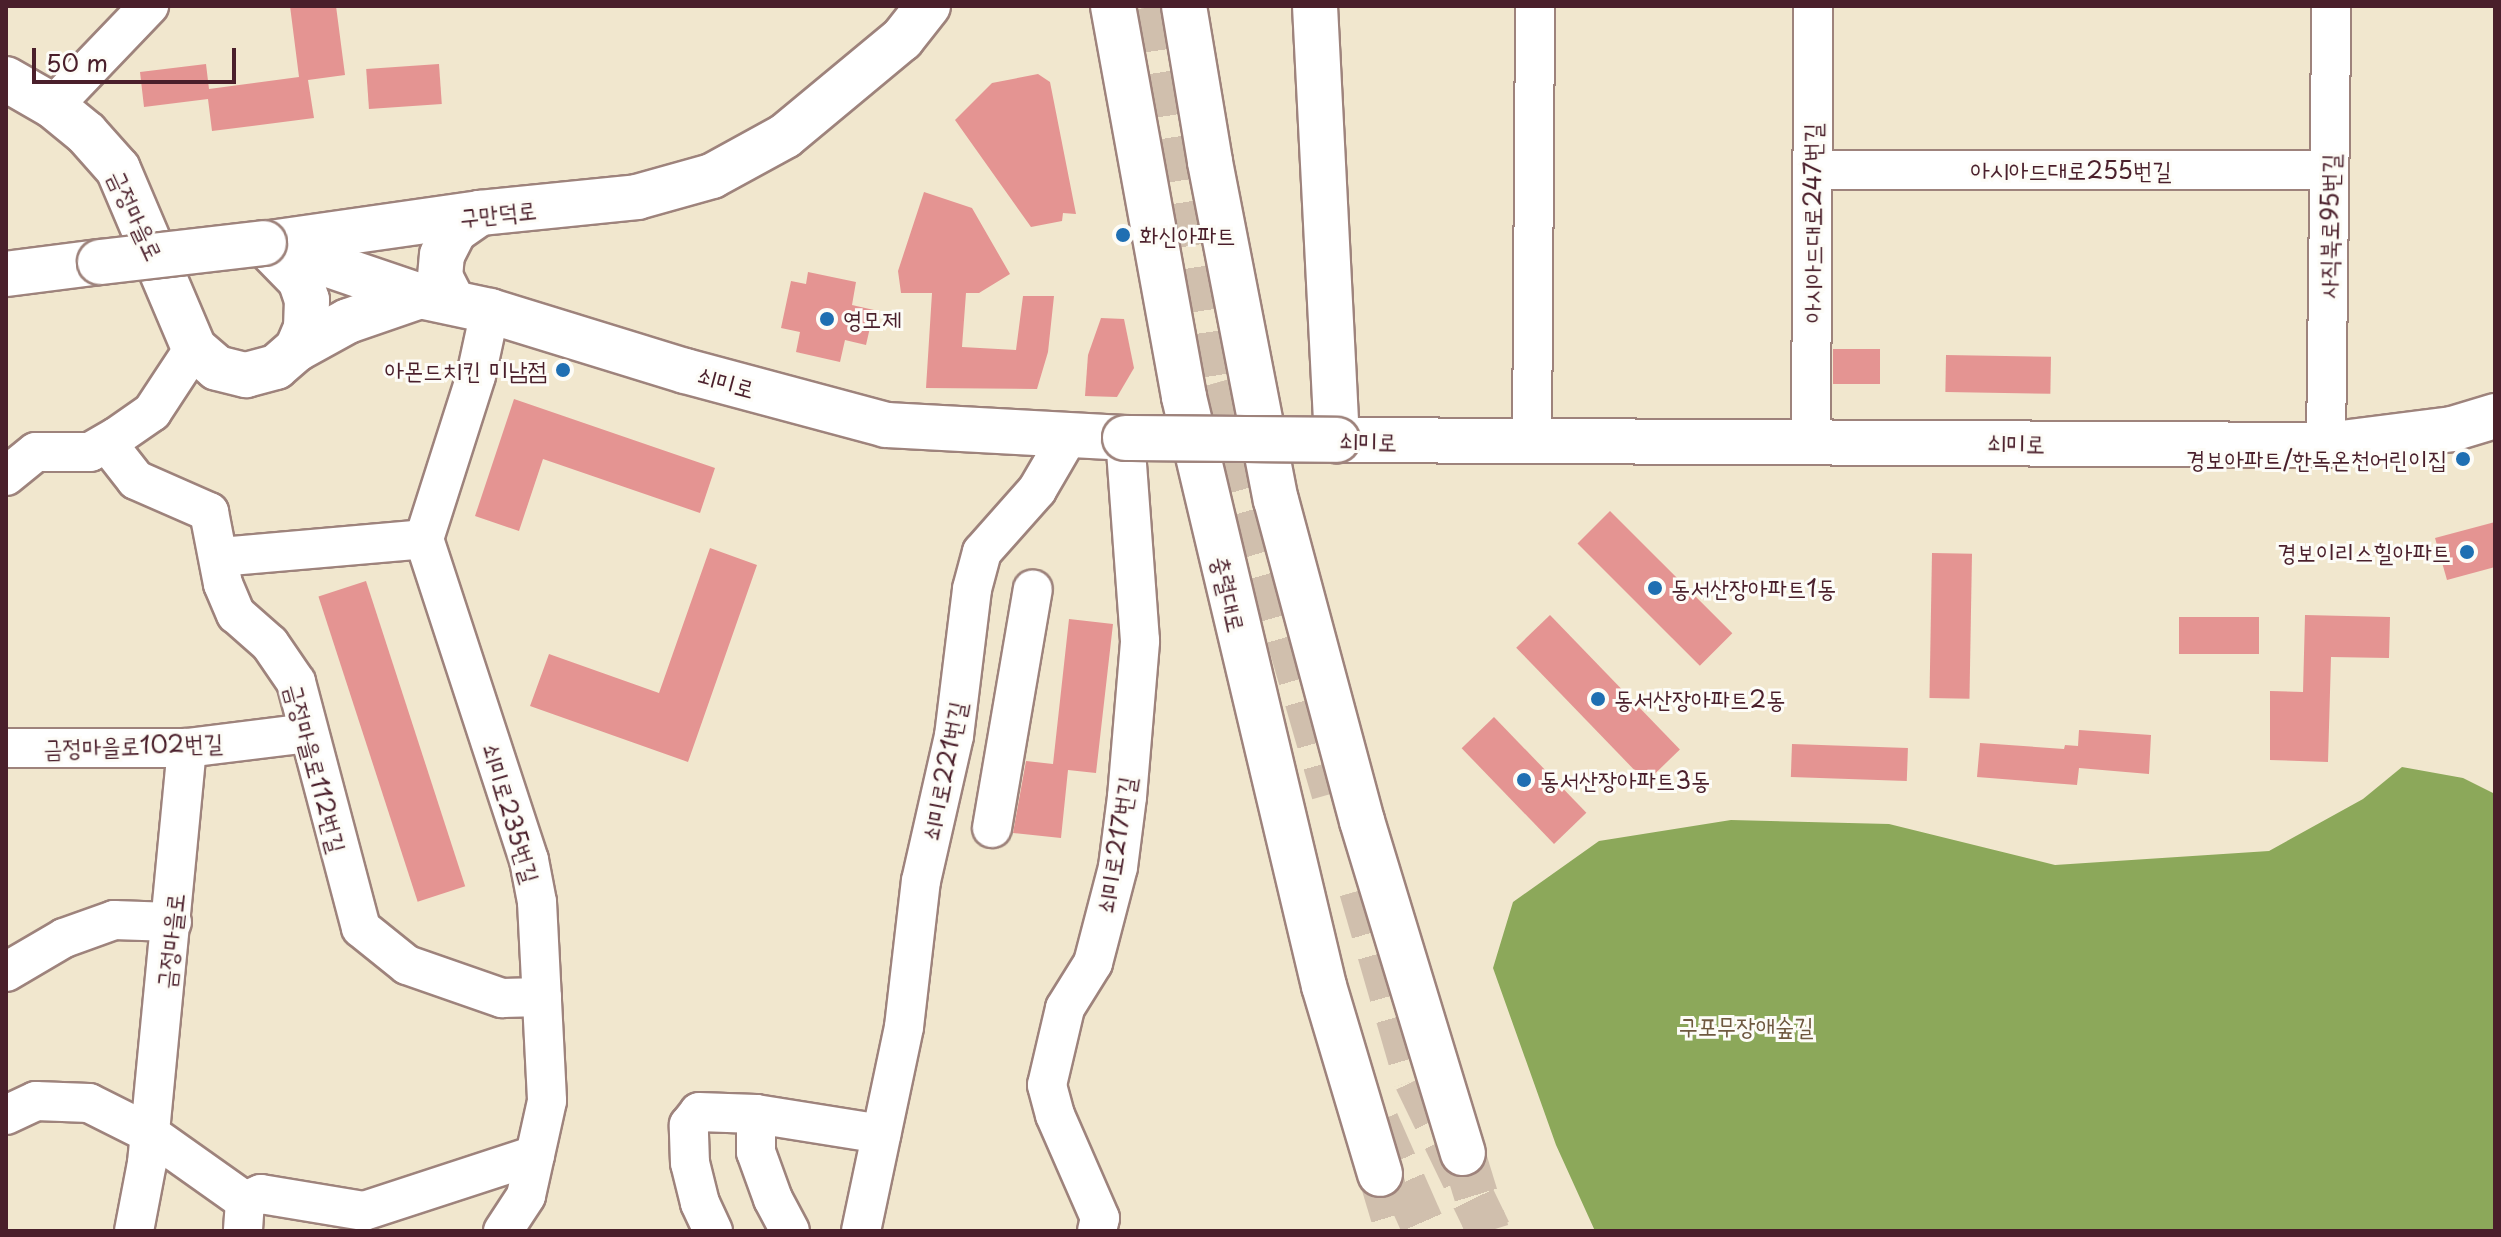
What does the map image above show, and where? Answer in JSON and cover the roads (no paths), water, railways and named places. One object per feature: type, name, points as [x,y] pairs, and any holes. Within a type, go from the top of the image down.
[{"type":"main road","name":"구만덕로","points":[[6,274],[480,213],[637,197],[712,176],[785,136],[902,39],[928,6]]},
{"type":"main road","name":"충렬대로","points":[[1113,6],[1187,413],[1324,986],[1380,1174]]},
{"type":"main road","points":[[1184,6],[1210,162],[1276,500],[1362,821],[1463,1153]]},
{"type":"main road","points":[[1315,6],[1337,440]]},
{"type":"main road","name":"금정마을로","points":[[6,79],[53,106],[86,133],[118,169],[194,348]]},
{"type":"main road","points":[[194,348],[217,368],[246,375],[276,367],[297,349],[348,321],[454,303],[440,277],[442,255],[454,231],[480,213]]},
{"type":"main road","points":[[264,243],[300,280],[307,300],[306,328],[297,349]]},
{"type":"main road","name":"쇠미로","points":[[264,243],[685,371],[886,425],[1125,438],[1532,444],[1811,441],[2326,445],[2452,429],[2495,416]]},
{"type":"street","points":[[53,106],[149,6]]},
{"type":"street","points":[[1532,444],[1535,6]]},
{"type":"street","name":"아시아드대로247번길","points":[[1811,441],[1813,6]]},
{"type":"street","name":"사직북로95번길","points":[[2326,445],[2331,6]]},
{"type":"street","name":"아시아드대로255번길","points":[[1812,170],[2329,170]]},
{"type":"street","points":[[220,557],[424,539],[476,376],[454,303]]},
{"type":"street","points":[[6,476],[36,452],[90,452],[107,443],[152,412],[194,348]]},
{"type":"street","name":"쇠미로221번길","points":[[861,1231],[904,1027],[921,881],[954,726],[972,589],[982,552],[1037,490],[1069,435]]},
{"type":"street","name":"쇠미로217번길","points":[[1097,1231],[1100,1218],[1055,1115],[1047,1085],[1065,1008],[1093,963],[1118,867],[1125,811],[1140,641],[1125,438]]},
{"type":"street","name":"금정마을로112번길","points":[[107,443],[136,480],[209,512],[223,584],[236,614],[270,644],[296,682],[361,928],[407,965],[502,998],[542,997]]},
{"type":"street","name":"쇠미로235번길","points":[[424,539],[529,860],[537,902],[547,1101],[526,1196],[503,1231]]},
{"type":"street","points":[[992,828],[1033,589]]},
{"type":"street","points":[[954,726],[1008,733]]},
{"type":"street","name":"금정마을로102번길","points":[[6,748],[187,748],[307,733]]},
{"type":"street","name":"금정마을로","points":[[134,1231],[149,1133],[187,748]]},
{"type":"street","points":[[6,972],[64,938],[114,920],[172,922]]},
{"type":"street","points":[[6,1115],[36,1101],[89,1103],[149,1133],[244,1216],[261,1194],[364,1220],[535,1155]]},
{"type":"street","points":[[713,1231],[700,1203],[690,1163],[689,1125],[699,1112],[756,1114],[881,1134]]},
{"type":"street","points":[[756,1114],[756,1152],[773,1199],[790,1231]]},
{"type":"tunnel","points":[[1158,6],[1215,383],[1333,793]]},
{"type":"tunnel","points":[[1361,890],[1416,1080],[1489,1231]]},
{"type":"tunnel","points":[[1377,1122],[1425,1231]]},
{"type":"tunnel","points":[[1463,1153],[1487,1231]]},
{"type":"tunnel","points":[[1380,1174],[1397,1231]]},
{"type":"place","name":"화신아파트","points":[[1123,235]]},
{"type":"place","name":"영모제","points":[[827,319]]},
{"type":"place","name":"아몬드치킨 미남점","points":[[563,370]]},
{"type":"place","name":"경보아파트/한독온천어린이집","points":[[2463,459]]},
{"type":"place","name":"경보이리스힐아파트","points":[[2467,552]]},
{"type":"place","name":"동서산장아파트1동","points":[[1655,588]]},
{"type":"place","name":"동서산장아파트2동","points":[[1598,699]]},
{"type":"place","name":"동서산장아파트3동","points":[[1524,780]]},
{"type":"park label","name":"구포무장애숲길","points":[[1746,1026]]}]
